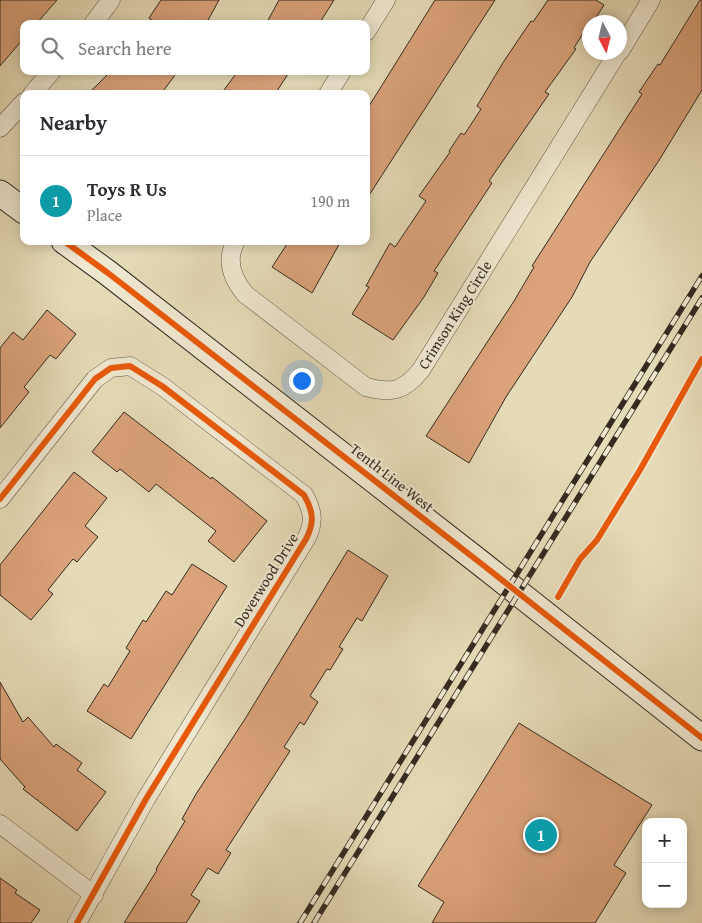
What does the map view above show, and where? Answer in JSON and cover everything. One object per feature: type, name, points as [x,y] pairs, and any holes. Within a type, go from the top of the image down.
[{"type":"street","points":[[96,20],[111,0]]},
{"type":"street","points":[[370,26],[386,0]]},
{"type":"street","name":"Crimson King Circle","points":[[627,39],[651,0]]},
{"type":"street","name":"Crimson King Circle","points":[[234,245],[230,254],[230,267],[238,286],[245,294],[366,386],[384,391],[398,389],[413,380],[421,370],[614,60]]},
{"type":"street","points":[[35,90],[49,75]]},
{"type":"street","points":[[330,90],[340,75]]},
{"type":"street","points":[[0,128],[20,106]]},
{"type":"street","points":[[0,193],[20,208]]},
{"type":"street","name":"Tenth Line West","points":[[70,245],[483,564],[702,738]]},
{"type":"street","name":"Doverwood Drive","points":[[0,499],[96,379],[111,368],[130,366],[162,386],[304,495],[312,511],[312,528],[306,539],[146,799],[77,923]]},
{"type":"street","points":[[0,824],[94,895]]},
{"type":"building","points":[[0,0],[57,0],[40,20],[20,20],[20,43],[0,66]]},
{"type":"building","points":[[161,0],[219,0],[208,20],[152,20],[149,18]]},
{"type":"building","points":[[279,0],[334,0],[322,20],[268,20]]},
{"type":"building","points":[[435,0],[495,0],[370,194],[370,105]]},
{"type":"building","points":[[548,0],[596,0],[604,5],[598,15],[582,15],[582,35],[574,48],[576,49],[545,92],[549,94],[489,181],[492,183],[434,271],[438,273],[424,297],[393,340],[352,314],[369,287],[366,286],[390,243],[395,247],[426,201],[419,196],[461,133],[464,135],[481,109],[477,106],[504,61],[531,21],[533,22]]},
{"type":"building","points":[[700,0],[702,0],[702,90],[658,162],[590,262],[572,297],[506,397],[469,463],[426,436],[514,301],[534,267],[532,266],[642,94],[639,92],[658,64],[660,65]]},
{"type":"building","points":[[107,75],[175,75],[164,90],[92,90]]},
{"type":"building","points":[[235,75],[287,75],[278,90],[224,90]]},
{"type":"building","points":[[286,245],[339,245],[312,293],[272,267]]},
{"type":"building","points":[[47,310],[76,334],[56,359],[50,355],[24,387],[29,392],[0,428],[0,348],[13,332],[23,340]]},
{"type":"building","points":[[124,412],[211,479],[212,477],[267,521],[234,562],[208,541],[216,531],[156,484],[149,492],[120,469],[117,472],[92,452]]},
{"type":"building","points":[[74,472],[107,498],[85,526],[98,537],[77,562],[73,559],[60,575],[48,590],[53,594],[31,620],[0,595],[0,565]]},
{"type":"building","points":[[348,550],[388,576],[362,621],[357,618],[339,647],[343,649],[330,670],[327,669],[310,696],[318,702],[304,725],[300,722],[284,747],[290,751],[226,850],[231,853],[218,874],[208,868],[191,895],[200,901],[186,923],[124,923],[185,821],[182,819],[196,794],[245,719]]},
{"type":"building","points":[[192,564],[227,586],[131,739],[87,711],[104,684],[108,687],[130,651],[126,648],[143,620],[146,622],[166,591],[172,595]]},
{"type":"building","points":[[0,682],[23,722],[28,717],[54,747],[56,744],[82,763],[77,770],[106,792],[77,831],[23,789],[25,787],[0,759]]},
{"type":"building","points":[[519,723],[652,805],[614,865],[626,873],[595,923],[432,923],[444,902],[418,886]]},
{"type":"building","points":[[0,878],[17,890],[15,893],[40,910],[31,923],[0,923]]},
{"type":"railway","points":[[300,923],[702,276]]},
{"type":"railway","points":[[314,923],[702,298]]},
{"type":"cycle path","points":[[70,245],[483,565],[702,738]]},
{"type":"cycle path","points":[[558,597],[580,559],[597,540],[640,470],[702,359]]},
{"type":"cycle path","points":[[0,499],[95,379],[111,368],[130,366],[162,386],[304,495],[311,511],[312,522],[306,539],[146,799],[77,923]]},
{"type":"place","name":"Toys R Us","points":[[541,835]]}]
